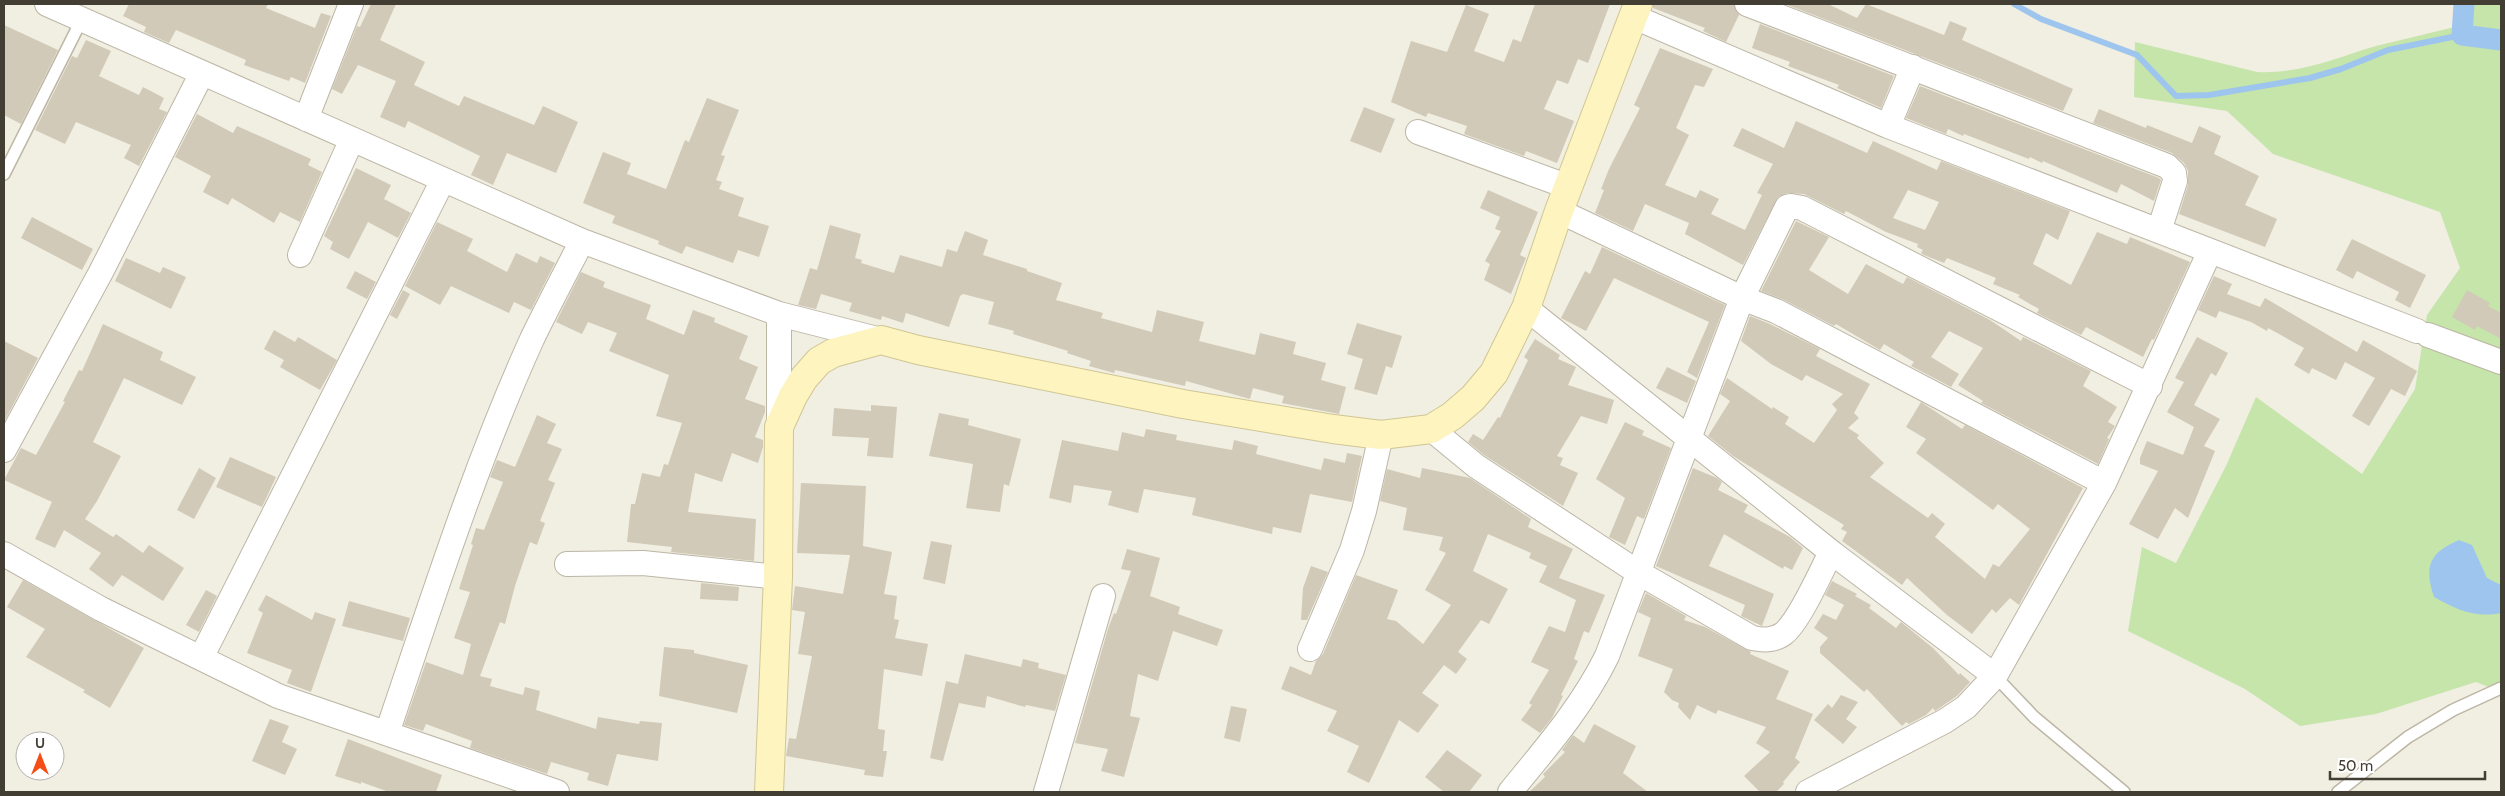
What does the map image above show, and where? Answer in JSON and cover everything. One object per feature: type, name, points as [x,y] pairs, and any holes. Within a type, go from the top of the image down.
[{"type":"main road","points":[[770,792],[778,577],[779,427],[793,396],[820,361],[841,350],[881,340],[918,350],[1182,404],[1381,435],[1431,429],[1452,416],[1473,398],[1494,373],[1526,308],[1564,199],[1635,10]]},
{"type":"street","points":[[47,4],[582,241],[779,314],[881,340]]},
{"type":"street","points":[[306,119],[351,4]]},
{"type":"street","points":[[1747,4],[2170,168],[2175,181],[2159,231]]},
{"type":"street","points":[[1635,10],[1888,126],[2501,362]]},
{"type":"street","points":[[1888,126],[1913,67]]},
{"type":"street","points":[[4,450],[101,272],[202,73]]},
{"type":"street","points":[[1418,132],[1564,199],[1742,298],[1776,311],[2104,483]]},
{"type":"street","points":[[300,255],[352,139]]},
{"type":"street","points":[[201,658],[444,180]]},
{"type":"street","points":[[1510,792],[1567,722],[1596,679],[1618,631],[1742,298],[1787,208],[1791,206],[1802,208],[2150,386]]},
{"type":"street","points":[[387,733],[449,552],[492,438],[532,340],[582,241]]},
{"type":"street","points":[[1808,792],[1945,721],[1966,707],[1995,676],[2104,483],[2150,386],[2210,250]]},
{"type":"street","points":[[1526,308],[1831,552],[1995,676]]},
{"type":"street","points":[[779,314],[779,427]]},
{"type":"street","points":[[1431,429],[1476,466],[1639,573],[1742,634],[1764,640],[1784,633],[1831,552]]},
{"type":"street","points":[[1310,649],[1352,550],[1364,511],[1381,435]]},
{"type":"street","points":[[4,554],[101,608],[278,696],[556,792]]},
{"type":"street","points":[[567,564],[642,563],[778,577]]},
{"type":"street","points":[[1046,792],[1104,596]]},
{"type":"lane","points":[[4,174],[82,19]]},
{"type":"lane","points":[[1995,676],[2034,716],[2124,792]]},
{"type":"lane","points":[[2338,792],[2408,737],[2453,710],[2501,688]]},
{"type":"green space","points":[[2460,4],[2501,4],[2501,692],[2476,682],[2376,714],[2300,726],[2245,689],[2128,631],[2142,547],[2176,563],[2226,466],[2256,397],[2362,474],[2415,389],[2427,315],[2460,268],[2440,212],[2273,154],[2227,111],[2134,97],[2135,42],[2257,72],[2273,72],[2304,68],[2376,46],[2459,26]]},
{"type":"water","points":[[2459,540],[2472,545],[2487,578],[2501,585],[2501,613],[2474,614],[2451,606],[2434,597],[2429,577],[2432,562],[2441,550]]},
{"type":"building","points":[[129,4],[268,4],[266,8],[315,28],[321,13],[331,16],[305,83],[291,77],[289,81],[244,65],[246,60],[176,30],[169,43],[144,32],[146,27],[123,16]]},
{"type":"building","points":[[371,4],[396,4],[380,40],[425,62],[414,85],[459,106],[464,96],[534,125],[543,106],[578,122],[556,173],[507,153],[493,185],[471,175],[480,156],[408,121],[405,128],[380,117],[396,81],[358,65],[342,94],[332,89],[357,26],[360,27]]},
{"type":"building","points":[[1535,4],[1610,4],[1588,63],[1578,59],[1568,84],[1557,80],[1544,109],[1574,121],[1557,163],[1526,151],[1524,156],[1464,134],[1467,126],[1428,113],[1426,117],[1391,102],[1411,41],[1447,52],[1466,5],[1489,14],[1474,51],[1504,62],[1513,39],[1521,42]]},
{"type":"building","points":[[1653,4],[1734,4],[1739,15],[1726,42],[1703,31],[1705,28],[1653,8]]},
{"type":"building","points":[[1785,4],[1828,4],[1857,18],[1866,4],[1944,35],[1950,21],[1967,28],[1962,40],[2073,89],[2063,111]]},
{"type":"building","points":[[1760,24],[1894,76],[1881,108],[1837,88],[1839,85],[1788,66],[1790,62],[1752,48]]},
{"type":"building","points":[[4,25],[58,50],[21,124],[4,115]]},
{"type":"building","points":[[86,40],[111,51],[99,76],[139,95],[143,87],[164,98],[159,109],[167,112],[139,166],[124,158],[131,145],[76,122],[65,144],[35,130],[72,56],[77,58]]},
{"type":"building","points":[[1660,48],[1713,69],[1704,87],[1695,85],[1676,128],[1689,135],[1665,185],[1696,198],[1700,190],[1719,199],[1711,214],[1745,230],[1762,195],[1757,193],[1773,164],[1733,146],[1742,128],[1784,148],[1796,121],[1867,153],[1873,141],[1937,170],[1941,161],[2070,211],[2058,240],[2046,233],[2033,264],[2071,285],[2097,232],[2127,244],[2130,237],[2190,262],[2154,340],[2152,339],[2143,357],[2086,327],[2081,335],[2037,313],[2039,309],[2018,297],[2020,295],[1993,284],[1996,278],[1947,258],[1944,263],[1924,255],[1921,253],[1923,250],[1917,247],[1918,244],[1886,232],[1846,211],[1844,214],[1804,194],[1788,193],[1778,197],[1743,265],[1685,234],[1689,223],[1645,204],[1633,231],[1595,213],[1604,190],[1601,189],[1609,169],[1640,108],[1634,105]],"holes":[[[1908,190],[1939,202],[1925,230],[1893,218]]]},
{"type":"building","points":[[1920,86],[2159,178],[2161,180],[2154,201],[2121,184],[2117,193],[2043,161],[2042,163],[2030,157],[2029,159],[1948,129],[1946,134],[1906,118]]},
{"type":"building","points":[[707,98],[739,110],[721,155],[725,156],[716,180],[722,182],[719,189],[744,198],[738,216],[769,226],[759,257],[738,250],[733,263],[686,246],[682,254],[658,244],[659,241],[612,223],[615,216],[583,203],[603,152],[631,163],[627,174],[666,189],[685,140],[689,142]]},
{"type":"building","points":[[1364,107],[1395,119],[1381,153],[1350,141]]},
{"type":"building","points":[[2099,109],[2146,128],[2147,125],[2192,143],[2199,126],[2221,136],[2214,154],[2259,176],[2245,205],[2277,219],[2265,247],[2179,214],[2188,185],[2188,171],[2184,163],[2172,153],[2093,123]]},
{"type":"building","points":[[197,114],[233,133],[237,126],[311,159],[308,165],[322,172],[300,222],[280,212],[274,223],[232,198],[228,205],[203,192],[211,176],[175,157]]},
{"type":"building","points":[[356,168],[391,185],[384,199],[411,213],[398,238],[368,222],[349,259],[330,249],[333,242],[324,236]]},
{"type":"building","points":[[1488,190],[1538,212],[1520,255],[1526,258],[1511,294],[1484,280],[1490,264],[1485,261],[1501,231],[1495,229],[1500,217],[1480,208]]},
{"type":"building","points":[[32,217],[93,249],[82,270],[21,238]]},
{"type":"building","points":[[1796,221],[1829,237],[1809,270],[1848,294],[1866,264],[1903,284],[1907,277],[1990,320],[2021,341],[2023,337],[2091,371],[2083,386],[2117,407],[2108,422],[2115,426],[2107,438],[2109,439],[2098,464],[1981,403],[1983,401],[1958,385],[1983,348],[1949,331],[1931,357],[1959,374],[1951,387],[1911,366],[1914,362],[1884,344],[1880,350],[1836,324],[1834,326],[1782,299],[1761,291]]},
{"type":"building","points":[[437,222],[473,239],[467,251],[507,272],[516,253],[537,263],[540,256],[555,263],[531,310],[514,302],[509,313],[451,286],[440,305],[405,286]]},
{"type":"building","points":[[830,225],[861,234],[855,258],[862,260],[861,263],[894,273],[900,255],[942,267],[947,249],[957,252],[965,231],[988,240],[983,255],[1027,269],[1027,271],[1062,283],[1056,300],[1103,313],[1101,318],[1152,332],[1157,310],[1204,322],[1199,341],[1255,355],[1260,333],[1296,342],[1293,354],[1326,363],[1321,380],[1346,387],[1339,414],[1282,403],[1284,396],[1253,388],[1250,399],[1186,381],[1185,386],[1115,370],[1114,373],[1089,366],[1091,361],[1067,353],[1068,351],[1013,334],[1014,331],[988,324],[994,302],[963,294],[960,296],[949,327],[906,313],[903,323],[882,316],[881,320],[849,311],[852,303],[821,294],[816,309],[798,305],[810,268],[817,270]]},
{"type":"building","points":[[2352,239],[2426,275],[2410,308],[2395,300],[2399,292],[2357,271],[2353,279],[2336,270]]},
{"type":"building","points":[[1602,247],[1725,305],[1697,378],[1687,372],[1709,322],[1614,278],[1586,331],[1561,318],[1585,271],[1590,274]]},
{"type":"building","points":[[126,258],[160,273],[163,267],[186,277],[171,309],[115,281]]},
{"type":"building","points":[[355,271],[376,282],[367,299],[346,288]]},
{"type":"building","points":[[581,272],[605,282],[603,287],[651,305],[646,319],[684,335],[693,310],[715,318],[714,322],[748,336],[739,359],[758,367],[745,399],[765,406],[765,412],[755,437],[763,440],[758,463],[732,453],[722,482],[695,473],[688,512],[756,519],[754,561],[671,552],[672,547],[627,542],[631,504],[635,504],[642,473],[660,477],[664,464],[668,465],[682,423],[656,416],[669,375],[609,351],[617,333],[588,322],[582,334],[556,322]]},
{"type":"building","points":[[2214,276],[2232,284],[2227,294],[2260,307],[2265,298],[2357,352],[2363,340],[2417,371],[2405,396],[2391,389],[2369,426],[2352,416],[2375,378],[2345,362],[2336,380],[2312,368],[2309,374],[2294,365],[2304,348],[2268,328],[2267,331],[2251,322],[2219,311],[2216,318],[2198,310]]},
{"type":"building","points":[[403,290],[410,294],[397,319],[390,315]]},
{"type":"building","points":[[2467,290],[2490,303],[2488,306],[2501,313],[2501,339],[2477,326],[2475,330],[2452,317]]},
{"type":"building","points":[[1750,316],[1820,349],[1816,356],[1870,384],[1854,413],[1859,418],[1848,428],[1859,435],[1857,438],[1884,463],[1870,477],[1928,518],[1932,513],[1945,524],[1935,537],[1985,579],[1993,564],[1999,567],[2030,529],[1998,504],[1993,510],[1916,453],[1926,439],[1906,427],[1921,402],[1962,429],[1965,425],[2083,488],[2019,605],[2010,598],[1996,613],[1992,609],[1972,634],[1947,615],[1907,578],[1902,585],[1842,541],[1847,532],[1841,529],[1844,525],[1733,456],[1708,436],[1730,401],[1720,394],[1727,378],[1772,409],[1773,407],[1789,417],[1785,424],[1814,443],[1837,410],[1832,404],[1843,394],[1806,375],[1802,381],[1771,364],[1741,341]]},
{"type":"building","points":[[1357,323],[1402,336],[1392,368],[1386,366],[1377,395],[1354,389],[1363,359],[1347,354]]},
{"type":"building","points":[[103,324],[163,352],[160,360],[196,377],[182,405],[124,378],[93,442],[121,456],[85,519],[113,537],[116,534],[143,553],[149,545],[184,568],[163,601],[122,575],[113,587],[89,569],[101,553],[64,530],[55,548],[35,539],[52,502],[4,480],[21,448],[36,455],[65,402],[63,401],[79,370],[82,371]]},
{"type":"building","points":[[274,330],[295,342],[298,337],[337,360],[320,390],[280,367],[284,360],[264,349]]},
{"type":"building","points":[[2197,337],[2228,353],[2216,376],[2211,373],[2194,405],[2220,419],[2204,446],[2215,451],[2188,518],[2175,508],[2158,539],[2129,524],[2158,471],[2140,464],[2140,458],[2147,441],[2183,455],[2194,427],[2167,412],[2184,382],[2175,378]]},
{"type":"building","points":[[1535,339],[1560,355],[1558,359],[1576,367],[1568,385],[1614,400],[1607,424],[1581,416],[1557,456],[1563,458],[1560,465],[1578,473],[1563,506],[1484,455],[1468,442],[1473,434],[1483,440],[1498,417],[1500,418],[1528,360],[1524,357]]},
{"type":"building","points":[[4,341],[38,358],[4,422]]},
{"type":"building","points":[[1667,367],[1696,381],[1687,403],[1656,388]]},
{"type":"building","points":[[871,405],[897,407],[893,458],[867,456],[869,438],[832,436],[834,408],[871,411]]},
{"type":"building","points":[[939,413],[969,419],[968,425],[1021,439],[1009,486],[1004,484],[1000,512],[966,508],[973,464],[929,456]]},
{"type":"building","points":[[537,415],[556,424],[547,443],[562,449],[548,480],[555,483],[540,521],[545,523],[537,545],[530,542],[515,586],[505,624],[500,622],[480,676],[492,679],[490,686],[523,695],[525,687],[540,691],[536,710],[596,729],[598,717],[639,724],[640,721],[662,723],[658,761],[617,754],[608,786],[587,780],[589,773],[551,762],[547,774],[470,748],[472,741],[426,724],[423,731],[404,725],[426,662],[463,675],[471,644],[454,638],[470,592],[459,589],[473,545],[471,544],[476,528],[484,530],[503,482],[490,477],[497,460],[515,467]]},
{"type":"building","points":[[1625,422],[1644,431],[1642,435],[1671,448],[1644,519],[1637,516],[1625,545],[1609,537],[1625,498],[1596,479]]},
{"type":"building","points":[[1146,429],[1177,435],[1176,440],[1232,450],[1234,440],[1258,446],[1256,454],[1321,470],[1324,458],[1345,463],[1347,453],[1362,456],[1352,502],[1310,494],[1301,533],[1273,527],[1272,534],[1192,515],[1196,498],[1144,489],[1138,513],[1108,505],[1112,491],[1074,485],[1071,503],[1049,498],[1062,440],[1118,451],[1122,432],[1144,437]]},
{"type":"building","points":[[230,457],[276,477],[262,507],[216,487]]},
{"type":"building","points":[[199,468],[216,478],[194,519],[177,510]]},
{"type":"building","points":[[1422,468],[1470,478],[1531,519],[1528,527],[1573,549],[1559,578],[1605,595],[1589,633],[1584,631],[1574,659],[1578,661],[1561,695],[1563,696],[1552,718],[1540,733],[1521,720],[1532,705],[1529,703],[1549,670],[1531,662],[1549,626],[1565,632],[1576,600],[1539,582],[1547,566],[1529,558],[1531,553],[1488,534],[1473,571],[1508,589],[1489,624],[1481,620],[1458,652],[1467,659],[1456,674],[1444,665],[1422,693],[1439,705],[1418,733],[1399,720],[1369,783],[1347,772],[1359,746],[1327,731],[1337,711],[1281,689],[1290,666],[1311,675],[1316,661],[1323,654],[1356,575],[1398,590],[1387,619],[1396,621],[1423,644],[1451,605],[1425,590],[1446,553],[1439,550],[1443,537],[1403,530],[1407,508],[1380,501],[1387,469],[1420,478]]},
{"type":"building","points":[[1693,468],[1717,478],[1722,482],[1718,490],[1748,505],[1744,512],[1790,537],[1803,548],[1792,570],[1784,566],[1783,569],[1724,534],[1709,566],[1774,594],[1762,626],[1741,616],[1745,605],[1656,566]]},
{"type":"building","points":[[801,483],[866,486],[863,546],[892,552],[884,594],[897,596],[894,619],[899,620],[895,638],[928,644],[922,676],[884,669],[878,729],[885,730],[883,751],[887,751],[883,777],[864,775],[865,770],[786,756],[789,738],[796,739],[812,656],[798,654],[805,612],[792,610],[795,586],[843,594],[850,555],[797,553]]},
{"type":"building","points":[[931,541],[952,545],[945,584],[923,579]]},
{"type":"building","points":[[1127,549],[1160,558],[1150,596],[1180,607],[1178,614],[1223,630],[1217,646],[1173,631],[1158,681],[1138,674],[1130,716],[1140,718],[1124,777],[1101,771],[1108,749],[1075,743],[1108,629],[1114,613],[1116,614],[1131,571],[1121,569]]},
{"type":"building","points":[[1311,566],[1328,572],[1307,620],[1301,620],[1303,588]]},
{"type":"building","points":[[23,580],[144,648],[110,708],[83,692],[85,690],[26,657],[45,629],[7,607]]},
{"type":"building","points":[[1832,581],[1857,594],[1855,596],[1871,605],[1869,608],[1896,628],[1901,622],[1933,648],[1959,675],[1960,673],[1970,682],[1957,696],[1935,711],[1933,708],[1926,715],[1909,724],[1906,722],[1902,726],[1867,689],[1864,692],[1820,653],[1820,647],[1828,638],[1814,628],[1823,614],[1836,620],[1844,605],[1825,595]]},
{"type":"building","points":[[701,583],[739,587],[738,601],[700,599]]},
{"type":"building","points":[[206,590],[217,596],[199,632],[186,625]]},
{"type":"building","points":[[1646,593],[1686,616],[1684,620],[1705,627],[1751,652],[1750,654],[1789,671],[1776,699],[1813,714],[1795,758],[1800,762],[1776,792],[1760,792],[1744,776],[1770,752],[1756,743],[1766,727],[1718,710],[1716,714],[1697,705],[1690,720],[1678,707],[1679,703],[1672,700],[1664,692],[1673,669],[1638,656],[1651,618],[1638,612]]},
{"type":"building","points":[[266,595],[312,620],[315,612],[336,619],[311,692],[287,683],[292,670],[247,653],[263,613],[258,610]]},
{"type":"building","points":[[349,601],[410,618],[403,641],[342,626]]},
{"type":"building","points":[[664,647],[694,650],[694,653],[748,665],[737,713],[659,696]]},
{"type":"building","points":[[965,654],[1021,667],[1023,659],[1039,663],[1038,668],[1066,675],[1055,711],[1026,705],[1025,707],[987,696],[985,708],[959,703],[943,761],[930,758],[946,681],[958,684]]},
{"type":"building","points":[[1841,695],[1858,702],[1846,719],[1857,727],[1843,744],[1814,720],[1828,704],[1832,708]]},
{"type":"building","points":[[1231,706],[1247,709],[1240,742],[1224,738]]},
{"type":"building","points":[[270,719],[289,726],[282,742],[297,749],[285,775],[252,761]]},
{"type":"building","points":[[1594,724],[1636,746],[1623,773],[1648,792],[1529,792],[1545,777],[1543,774],[1565,752],[1562,750],[1573,735],[1584,743]]},
{"type":"building","points":[[348,739],[442,775],[436,792],[389,792],[361,782],[361,784],[335,776]]},
{"type":"building","points":[[1447,750],[1482,775],[1469,792],[1444,792],[1425,777]]},
{"type":"waterway","points":[[2014,4],[2041,19],[2137,55],[2176,96],[2209,95],[2310,78],[2341,69],[2388,50],[2462,35]]},
{"type":"waterway","points":[[2464,4],[2462,35],[2501,40]]}]
